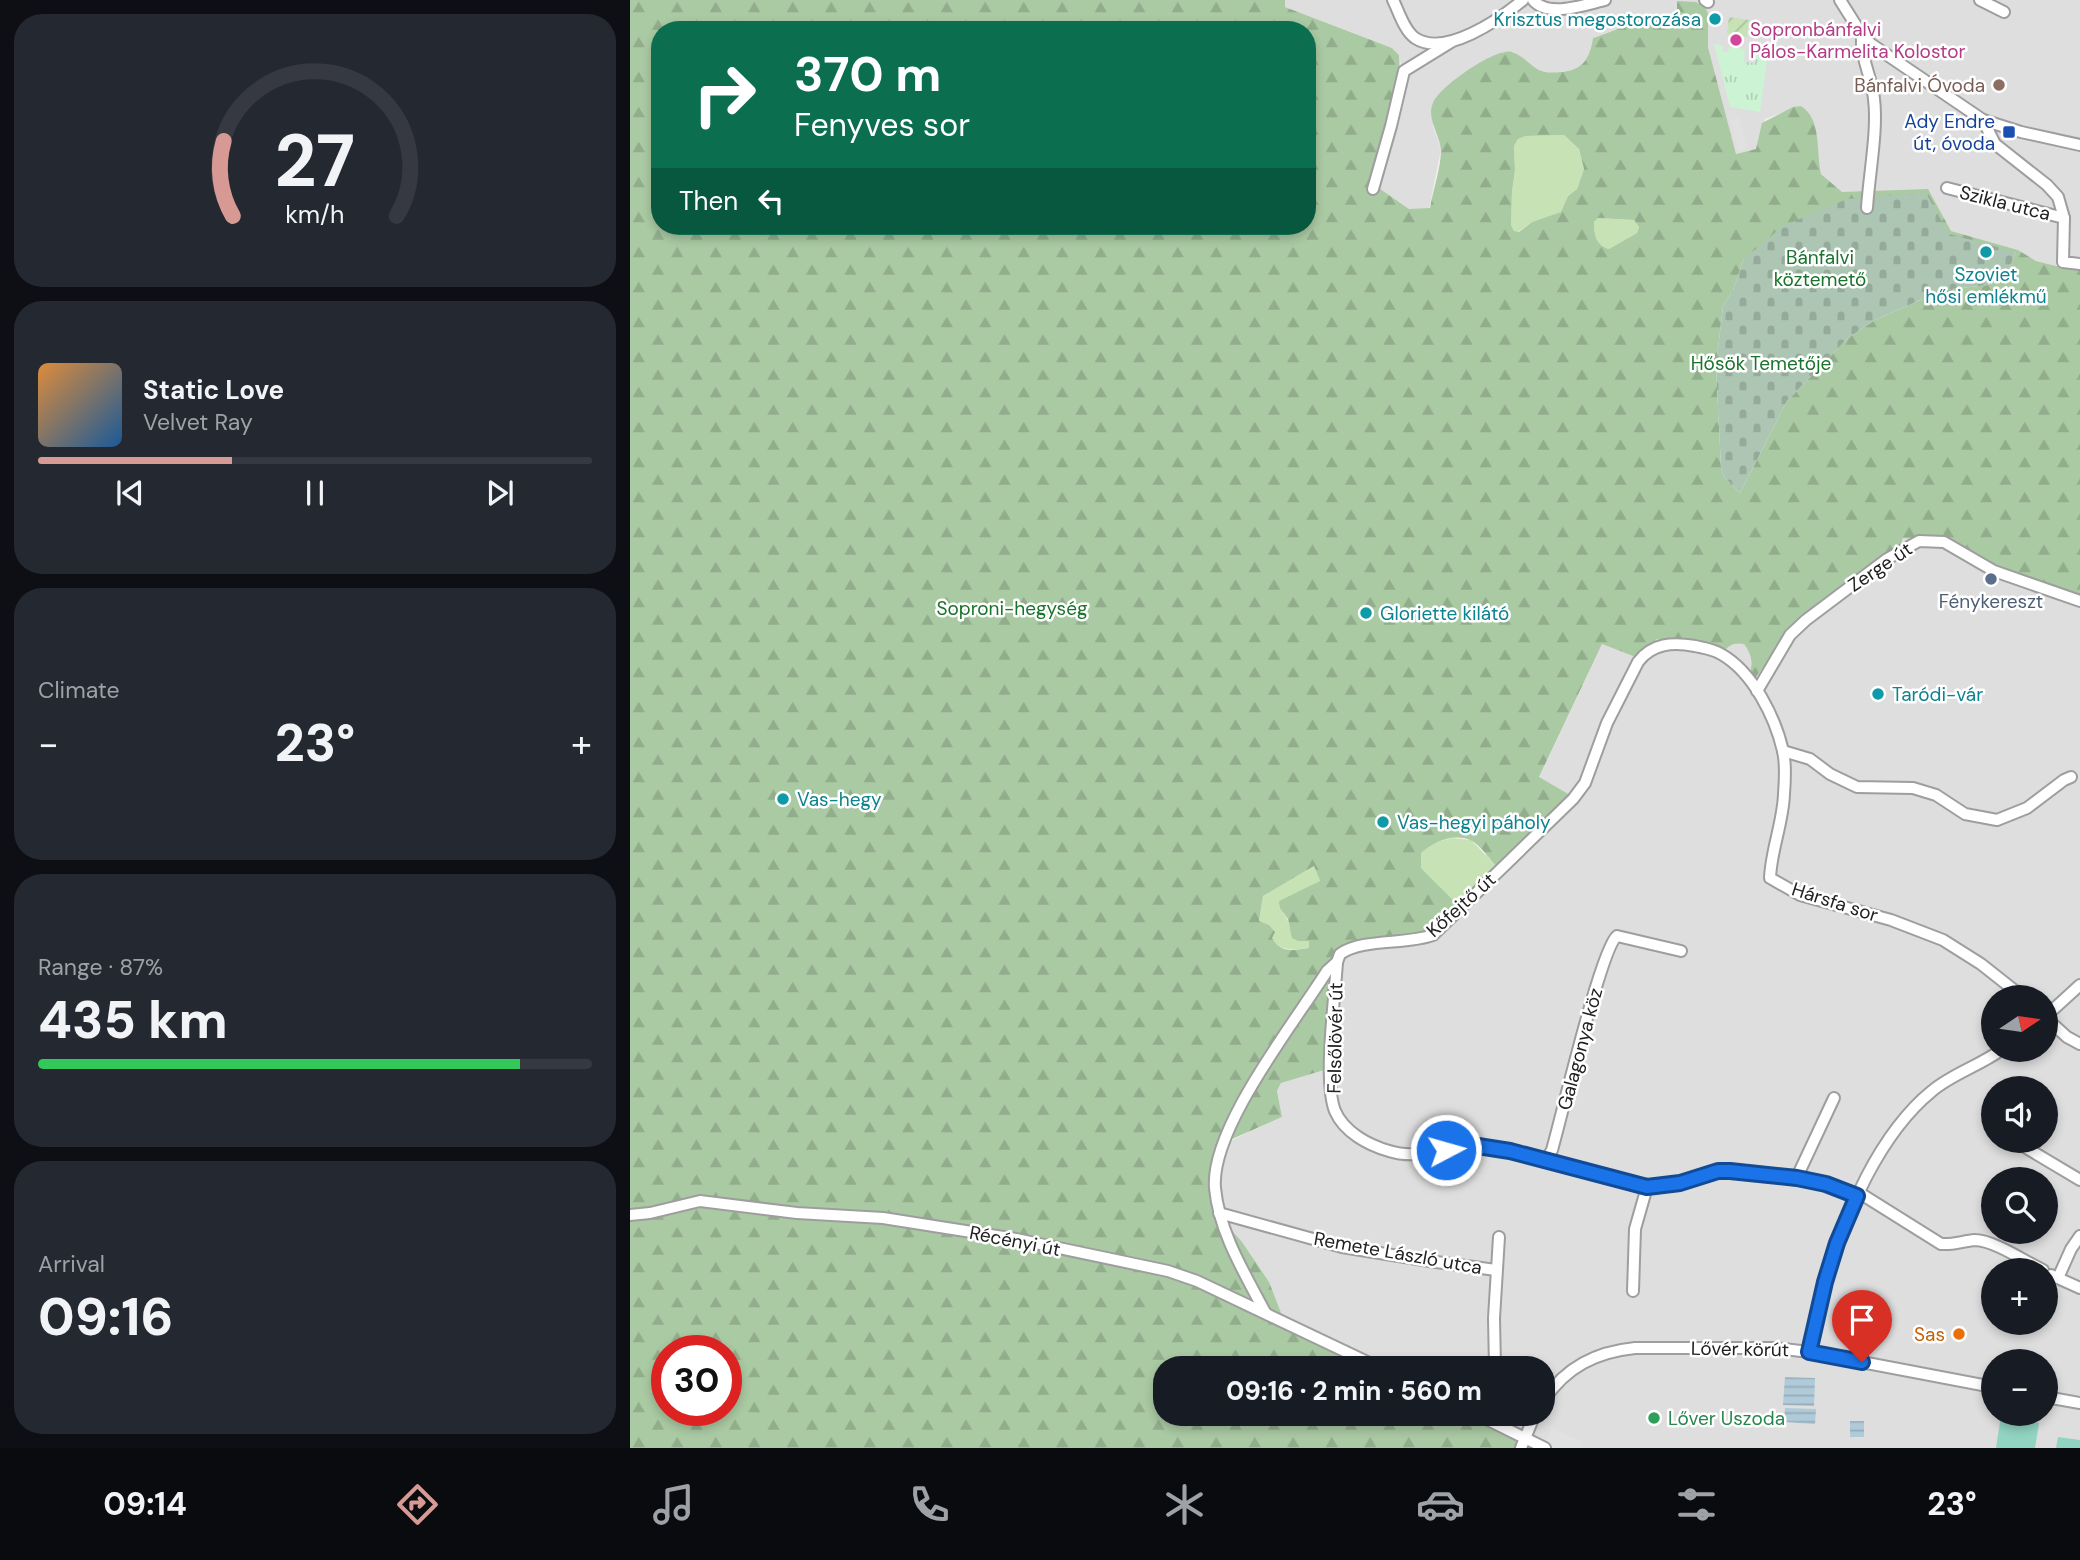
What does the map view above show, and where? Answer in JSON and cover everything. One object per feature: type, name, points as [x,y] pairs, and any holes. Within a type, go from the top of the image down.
[{"type":"street","points":[[1393,0],[1409,32],[1415,38],[1428,42],[1451,42]]},
{"type":"street","points":[[1373,189],[1404,71],[1451,42],[1491,22],[1523,0]]},
{"type":"street","points":[[1533,0],[1539,8],[1548,10],[1584,6],[1605,0]]},
{"type":"street","points":[[1840,0],[1862,35],[1887,57],[1983,120],[2021,132],[2080,145]]},
{"type":"street","points":[[1980,0],[2004,12]]},
{"type":"street","points":[[1862,35],[1863,57],[1874,97],[1875,113],[1867,208]]},
{"type":"street","name":"Szikla utca","points":[[1983,120],[1995,144],[2054,193],[2061,204],[2064,218],[2063,262],[2080,264]]},
{"type":"street","name":"Szikla utca","points":[[1947,188],[2064,218]]},
{"type":"street","name":"Zerge út","points":[[1757,691],[1790,635],[1806,620],[1887,559],[1919,541],[1944,542],[1994,571],[2080,601]]},
{"type":"street","name":"Kőfejtő út","points":[[1265,1312],[1239,1264],[1220,1213],[1215,1186],[1222,1143],[1264,1066],[1327,971],[1344,951],[1420,940],[1433,935],[1573,799],[1585,783],[1607,723],[1643,654],[1652,648],[1678,643],[1717,652],[1734,664]]},
{"type":"street","name":"Hársfa sor","points":[[1734,664],[1757,691],[1783,751],[1782,819],[1772,857],[1770,878],[1800,895],[1891,920],[1943,940],[2008,985]]},
{"type":"street","points":[[1783,751],[1810,759],[1830,774],[1863,789],[1901,787],[1923,790],[1940,796],[1965,814],[1997,820],[2018,813],[2071,777]]},
{"type":"street","name":"Galagonya köz","points":[[1546,1160],[1552,1150],[1600,975],[1614,937],[1681,951]]},
{"type":"street","name":"Felsőlövér út","points":[[1337,962],[1331,1035],[1331,1079],[1336,1112],[1345,1126],[1360,1139],[1375,1146],[1406,1155],[1478,1146],[1546,1160],[1647,1187],[1680,1183],[1718,1171],[1797,1178],[1858,1194],[1941,1244],[1951,1245],[1975,1240],[1987,1242],[2018,1258]]},
{"type":"street","points":[[2058,1006],[2080,985]]},
{"type":"street","points":[[2058,1028],[2080,1044]]},
{"type":"street","points":[[1809,1352],[1837,1243],[1858,1194],[1885,1147],[1919,1102],[1947,1080],[1983,1062]]},
{"type":"street","points":[[1797,1178],[1834,1098]]},
{"type":"street","points":[[2035,1153],[2080,1180]]},
{"type":"street","points":[[1633,1291],[1635,1229],[1647,1187]]},
{"type":"street","name":"Récényi út","points":[[630,1215],[699,1201],[797,1213],[883,1218],[1016,1239],[1168,1271],[1218,1289],[1355,1356]]},
{"type":"street","name":"Remete László utca","points":[[1220,1213],[1342,1247],[1496,1270]]},
{"type":"street","points":[[1495,1356],[1494,1318],[1499,1237]]},
{"type":"street","points":[[2058,1278],[2080,1237]]},
{"type":"street","name":"Felsőlövér út","points":[[2058,1278],[2080,1288]]},
{"type":"street","name":"Lővér körút","points":[[1555,1386],[1563,1375],[1582,1362],[1614,1350],[1661,1347],[1776,1348],[1981,1385]]},
{"type":"street","points":[[2058,1399],[2080,1403]]},
{"type":"street","points":[[1506,1426],[1526,1442],[1545,1448]]},
{"type":"shaded area","points":[[1285,0],[2080,0],[2080,267],[2056,266],[2036,261],[2018,250],[1951,231],[1842,192],[1821,174],[1801,106],[1765,119],[1757,149],[1736,154],[1708,47],[1708,13],[1636,18],[1618,29],[1594,37],[1589,56],[1575,70],[1552,73],[1541,71],[1513,52],[1503,52],[1456,79],[1433,126],[1441,149],[1429,209],[1409,209],[1373,184],[1390,125],[1401,65],[1399,55],[1392,48],[1285,7]]},
{"type":"shaded area","points":[[1739,118],[1747,148],[1738,151],[1730,120]]},
{"type":"shaded area","points":[[1903,538],[1943,542],[2080,602],[2080,1448],[1536,1448],[1491,1426],[1555,1426],[1555,1356],[1349,1356],[1286,1326],[1217,1214],[1217,1154],[1232,1140],[1282,1117],[1277,1091],[1330,985],[1337,962],[1569,796],[1539,778],[1602,644],[1638,658],[1657,639],[1669,644],[1728,646],[1737,642],[1744,644],[1749,650],[1752,668],[1798,620]]},
{"type":"shaded area","points":[[1552,1428],[1583,1442],[1580,1448],[1544,1448]]},
{"type":"green space","name":"Soproni-hegység","points":[[630,0],[1285,0],[1285,7],[1392,48],[1399,55],[1395,102],[1373,184],[1409,209],[1430,208],[1441,150],[1431,109],[1437,96],[1456,79],[1504,52],[1516,53],[1544,72],[1568,71],[1584,62],[1590,52],[1593,38],[1618,29],[1636,18],[1677,13],[1677,1],[1696,2],[1705,7],[1708,13],[1708,47],[1736,154],[1756,149],[1762,123],[1793,107],[1801,106],[1808,112],[1815,127],[1821,174],[1842,192],[1928,189],[1951,231],[2018,250],[2036,261],[2056,266],[2080,267],[2080,602],[1992,572],[1943,542],[1903,538],[1900,546],[1798,620],[1753,681],[1749,675],[1751,659],[1744,644],[1732,645],[1722,653],[1669,644],[1657,639],[1638,658],[1602,644],[1539,777],[1570,795],[1499,869],[1478,845],[1464,838],[1444,840],[1421,853],[1421,868],[1461,908],[1439,931],[1340,954],[1330,985],[1324,1070],[1281,1083],[1277,1091],[1282,1117],[1232,1139],[1217,1154],[1217,1214],[1242,1242],[1269,1282],[1286,1326],[1349,1356],[1153,1356],[1153,1426],[1491,1426],[1536,1448],[630,1448]],"holes":[[[1564,135],[1579,149],[1584,169],[1577,189],[1568,196],[1561,212],[1532,222],[1519,232],[1514,231],[1511,225],[1514,146],[1518,139],[1526,136]],[[1598,218],[1634,220],[1639,227],[1637,233],[1609,249],[1599,242],[1595,235],[1594,222]],[[2016,252],[2005,278],[1988,285],[1943,290],[1875,320],[1848,338],[1787,401],[1740,493],[1724,477],[1721,468],[1716,366],[1723,306],[1733,290],[1744,259]],[[1314,866],[1320,881],[1279,901],[1280,908],[1288,919],[1292,938],[1309,941],[1309,948],[1284,949],[1272,938],[1275,932],[1269,925],[1259,921],[1263,896]]]},
{"type":"green space","points":[[1729,17],[1749,20],[1747,37],[1727,33]]},
{"type":"green space","points":[[1714,44],[1723,46],[1722,51],[1728,52],[1729,47],[1745,49],[1744,62],[1755,63],[1757,51],[1768,53],[1760,112],[1730,107]]},
{"type":"green space","points":[[1564,135],[1579,149],[1584,169],[1577,189],[1568,196],[1562,212],[1532,222],[1518,232],[1514,231],[1511,225],[1514,146],[1518,139],[1526,136]]},
{"type":"green space","points":[[1926,193],[1949,234],[2016,252],[2005,278],[1988,285],[1943,290],[1875,320],[1848,338],[1787,401],[1740,493],[1724,477],[1721,468],[1716,366],[1723,306],[1733,290],[1744,259],[1783,226],[1847,199]]},
{"type":"green space","points":[[1598,218],[1634,220],[1639,227],[1637,233],[1609,249],[1601,245],[1595,235],[1594,222]]},
{"type":"green space","points":[[1453,838],[1471,840],[1499,869],[1461,908],[1421,868],[1421,853],[1432,843]]},
{"type":"green space","points":[[1314,866],[1320,881],[1294,896],[1283,913],[1298,941],[1310,941],[1309,948],[1290,949],[1279,946],[1259,921],[1263,896]]},
{"type":"green space","points":[[1999,1426],[2039,1426],[2035,1448],[1996,1448]]},
{"type":"green space","points":[[2058,1437],[2080,1440],[2080,1448],[2056,1448]]},
{"type":"water","points":[[1785,1377],[1815,1378],[1814,1406],[1783,1405]]},
{"type":"water","points":[[1785,1408],[1816,1409],[1815,1424],[1784,1422]]},
{"type":"water","points":[[1850,1421],[1864,1421],[1864,1437],[1850,1437]]},
{"type":"place","name":"Krisztus megostorozása","points":[[1715,19]]},
{"type":"place","name":"Sopronbánfalvi Pálos-Karmelita Kolostor","points":[[1736,40]]},
{"type":"place","name":"Bánfalvi Óvoda","points":[[1999,85]]},
{"type":"place","name":"Ady Endre út, óvoda","points":[[2009,132]]},
{"type":"place","name":"Szoviet hősi emlékmű","points":[[1986,252]]},
{"type":"place","name":"Fénykereszt","points":[[1991,579]]},
{"type":"place","name":"Gloriette kilátó","points":[[1366,613]]},
{"type":"place","name":"Taródi-vár","points":[[1878,694]]},
{"type":"place","name":"Vas-hegy","points":[[783,799]]},
{"type":"place","name":"Vas-hegyi páholy","points":[[1383,822]]},
{"type":"place","name":"Sas","points":[[1959,1334]]},
{"type":"place","name":"Lőver Uszoda","points":[[1654,1418]]},
{"type":"route","points":[[1446,1150],[1478,1146],[1527,1154],[1599,1176],[1647,1187],[1680,1183],[1718,1171],[1730,1171],[1797,1178],[1826,1184],[1857,1196],[1837,1243],[1809,1352],[1862,1362]]},
{"type":"park label","name":"Bánfalvi köztemető","points":[[1820,268]]},
{"type":"park label","name":"Hősök Temetője","points":[[1761,363]]}]
